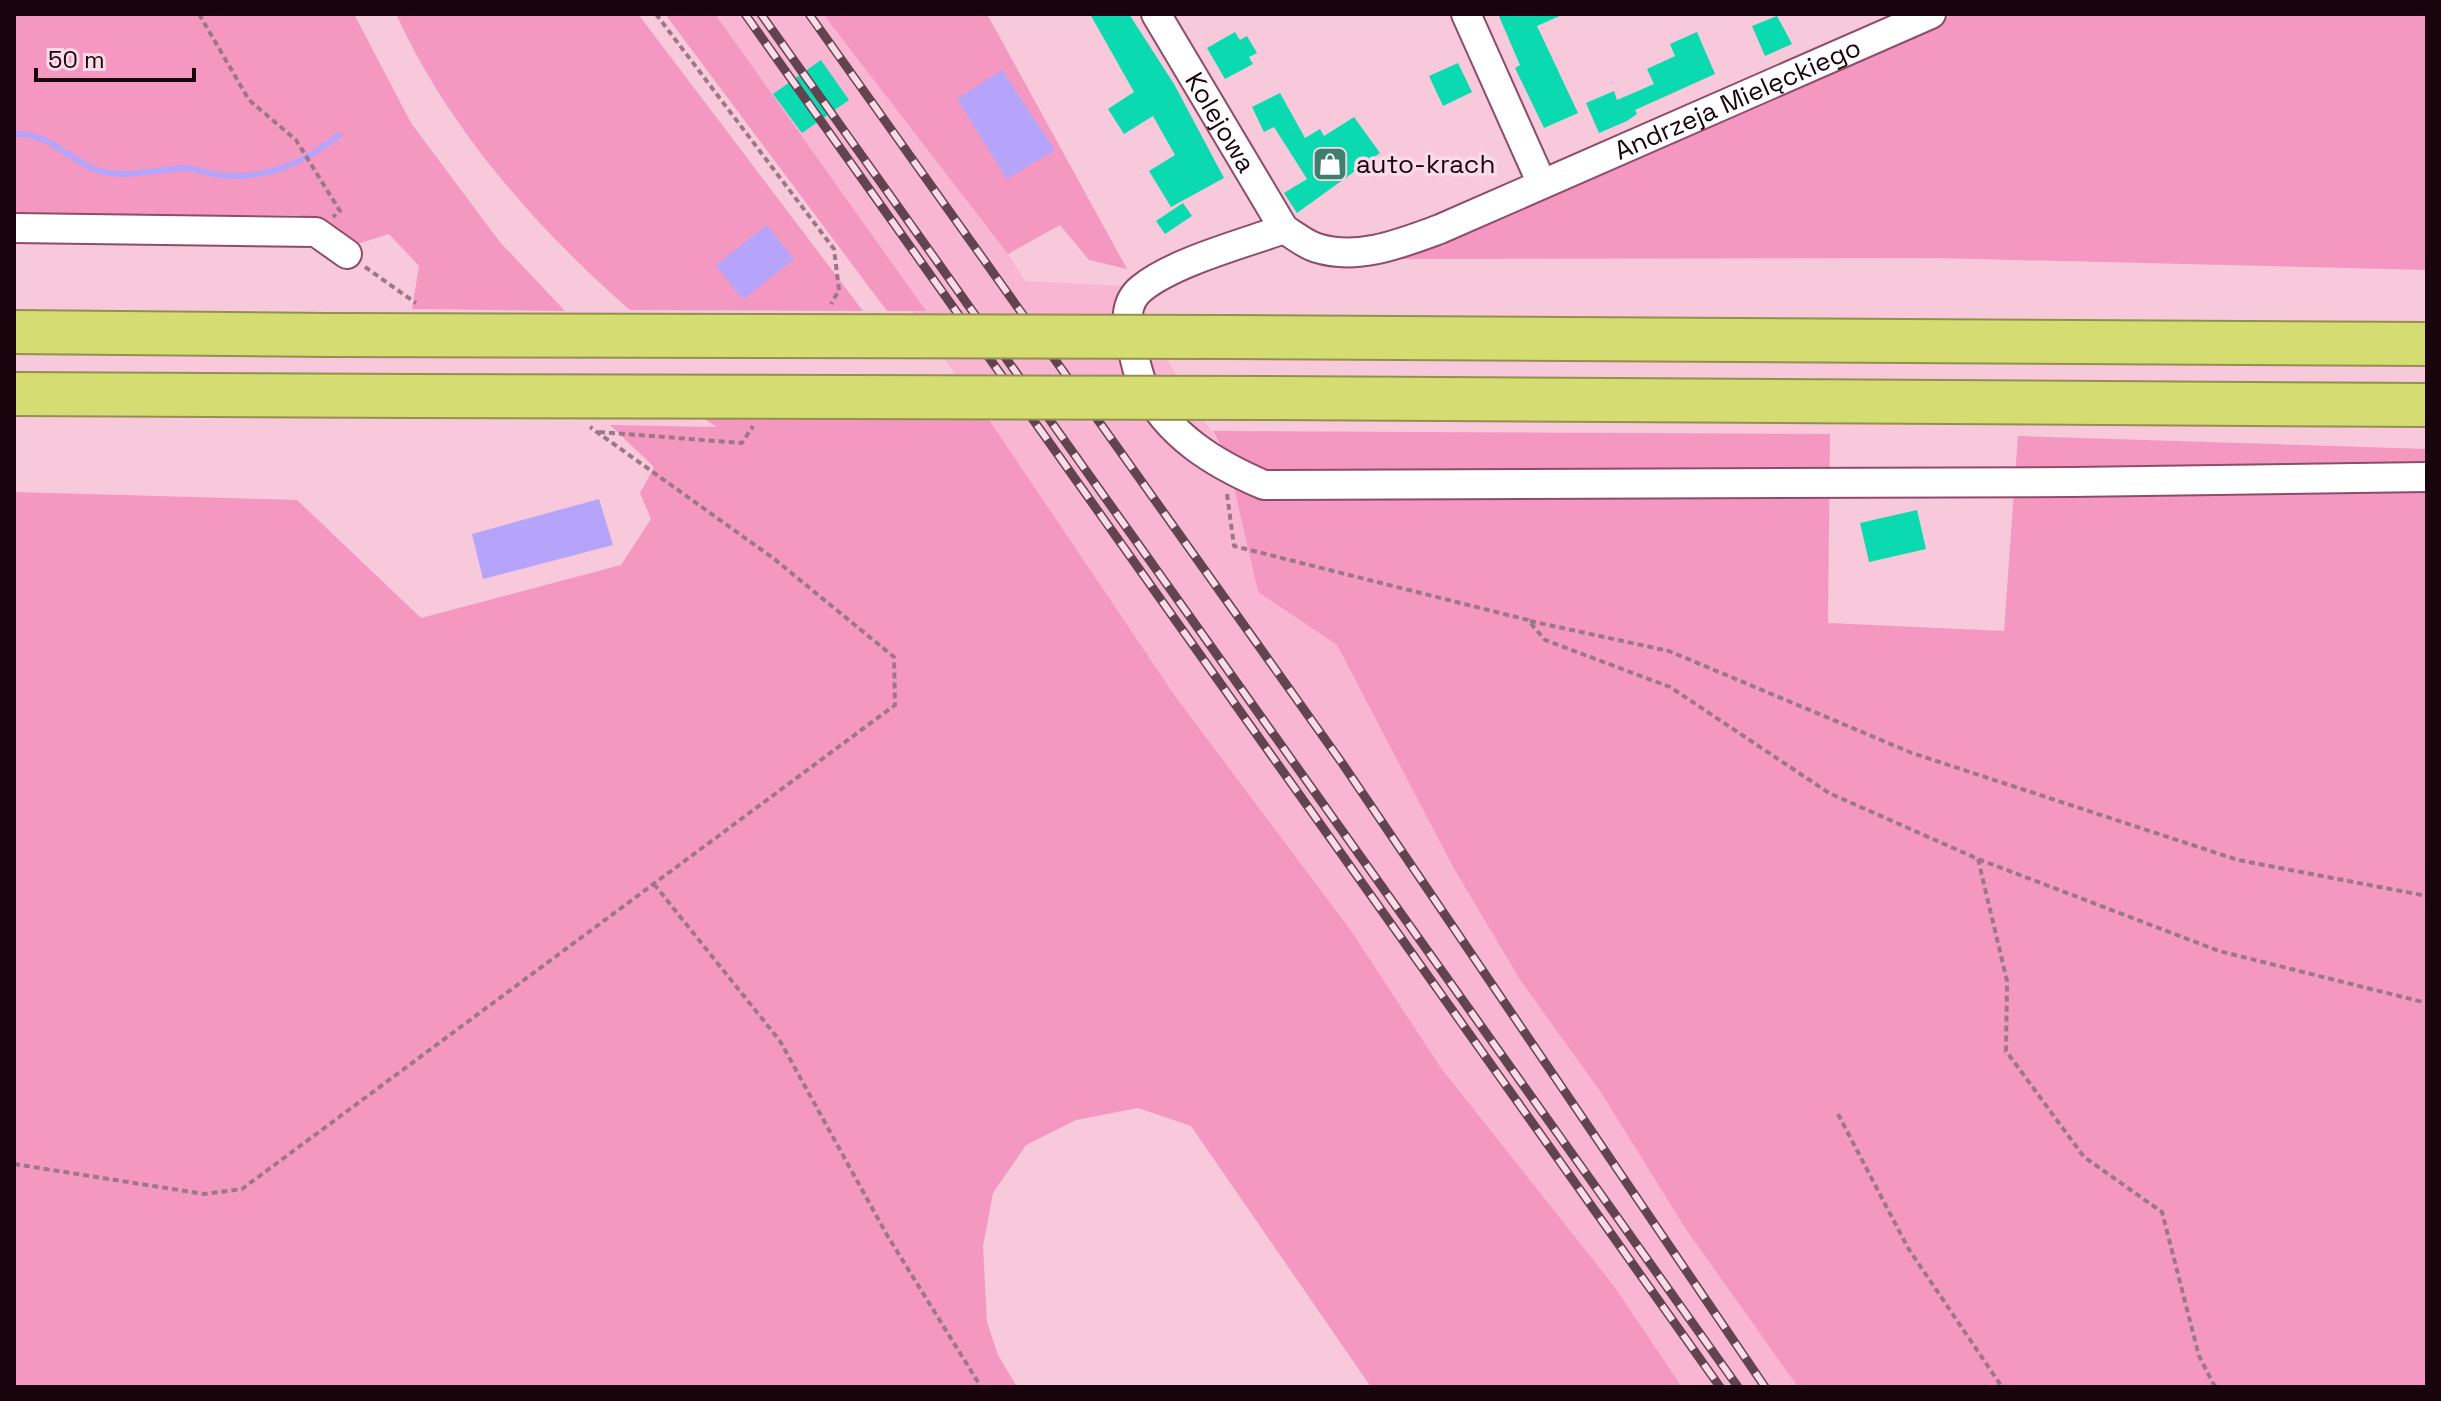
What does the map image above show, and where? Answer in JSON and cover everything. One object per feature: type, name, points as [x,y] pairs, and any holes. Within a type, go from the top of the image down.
[{"type":"highway","points":[[14,332],[2427,344]]},
{"type":"highway","points":[[14,394],[2427,405]]},
{"type":"street","name":"Kolejowa","points":[[1156,14],[1284,229]]},
{"type":"street","points":[[1466,14],[1542,184]]},
{"type":"street","name":"Andrzeja Mielęckiego","points":[[1284,229],[1316,248],[1352,253],[1381,248],[1440,229],[1931,14]]},
{"type":"street","points":[[14,228],[316,232],[347,254]]},
{"type":"street","points":[[1284,229],[1166,275],[1142,288],[1130,302],[1126,325],[1143,385],[1172,425],[1224,467],[1264,485],[2427,477]]},
{"type":"path","points":[[199,14],[249,100],[296,140],[340,211],[316,232]]},
{"type":"path","points":[[656,14],[834,249],[839,290]]},
{"type":"path","points":[[14,1164],[204,1194],[242,1189],[895,705],[894,657],[773,558],[597,432]]},
{"type":"path","points":[[1224,467],[1234,546],[1528,620],[1669,651],[1912,753],[2238,860],[2427,896]]},
{"type":"path","points":[[1528,620],[1545,640],[1670,687],[1829,793],[1978,859],[2219,951],[2427,1003]]},
{"type":"path","points":[[1978,859],[2007,981],[2006,1051],[2084,1157],[2162,1212],[2199,1356],[2215,1387]]},
{"type":"path","points":[[654,884],[780,1041],[887,1235],[981,1387]]},
{"type":"path","points":[[1838,1114],[1908,1248],[2002,1387]]},
{"type":"shaded area","points":[[14,14],[354,14],[411,123],[499,241],[565,311],[412,309],[419,266],[389,234],[354,245],[327,223],[297,215],[14,217]]},
{"type":"shaded area","points":[[396,14],[638,14],[863,311],[630,310],[561,245],[497,174],[442,97]]},
{"type":"shaded area","points":[[665,14],[715,14],[926,311],[887,311]]},
{"type":"shaded area","points":[[709,14],[841,14],[957,174],[1025,281],[1122,286],[1227,457],[1258,592],[1337,645],[1453,867],[1520,980],[1600,1091],[1687,1231],[1798,1387],[1682,1387],[1614,1286],[1441,1068],[1352,932],[1175,696]]},
{"type":"shaded area","points":[[823,14],[987,14],[1127,269],[1089,260],[1060,225],[1008,254]]},
{"type":"shaded area","points":[[1954,14],[2427,14],[2427,270],[1935,258],[1391,259]]},
{"type":"shaded area","points":[[1002,70],[1055,150],[1007,179],[957,99]]},
{"type":"shaded area","points":[[767,225],[794,259],[743,300],[716,265]]},
{"type":"shaded area","points":[[688,408],[981,408],[1175,696],[1352,932],[1441,1068],[1614,1286],[1682,1387],[1371,1387],[1191,1126],[1138,1108],[1076,1120],[1026,1145],[993,1193],[983,1246],[987,1322],[998,1355],[1017,1387],[14,1387],[14,492],[297,500],[421,618],[621,565],[651,519],[640,493],[654,467],[610,425],[717,427]]},
{"type":"shaded area","points":[[1213,431],[1830,434],[1828,623],[2004,631],[2018,436],[2427,449],[2427,1387],[1798,1387],[1687,1231],[1600,1091],[1520,980],[1453,867],[1337,645],[1258,592],[1227,457]]},
{"type":"shaded area","points":[[599,499],[613,545],[483,579],[472,534]]},
{"type":"building","points":[[1090,14],[1129,14],[1174,84],[1224,178],[1171,207],[1149,171],[1175,155],[1153,116],[1124,134],[1108,109],[1134,92]]},
{"type":"building","points":[[1498,14],[1564,14],[1537,26],[1578,113],[1544,128],[1515,68],[1520,65]]},
{"type":"building","points":[[1777,16],[1792,44],[1765,56],[1752,26]]},
{"type":"building","points":[[1235,32],[1240,40],[1247,36],[1257,53],[1249,57],[1253,64],[1225,79],[1207,48]]},
{"type":"building","points":[[1697,32],[1715,74],[1635,110],[1637,114],[1627,121],[1599,133],[1586,103],[1614,91],[1617,100],[1654,84],[1647,69],[1675,56],[1670,44]]},
{"type":"building","points":[[821,60],[849,100],[802,133],[773,94]]},
{"type":"building","points":[[1458,63],[1472,92],[1443,106],[1429,76]]},
{"type":"building","name":"auto-krach","points":[[1280,93],[1305,138],[1320,129],[1324,136],[1354,117],[1380,153],[1297,213],[1284,193],[1307,179],[1274,127],[1264,132],[1252,107]]},
{"type":"building","points":[[1183,203],[1192,216],[1165,234],[1156,221]]},
{"type":"building","points":[[1917,510],[1926,549],[1869,562],[1860,523]]},
{"type":"waterway","points":[[14,134],[46,141],[103,172],[126,174],[184,168],[237,176],[284,167],[312,154],[339,135]]},
{"type":"railway","points":[[745,14],[1720,1387]]},
{"type":"railway","points":[[761,14],[1738,1387]]},
{"type":"railway","points":[[809,14],[1342,763],[1765,1387]]},
{"type":"place","name":"auto-krach","points":[[1330,164]]}]
